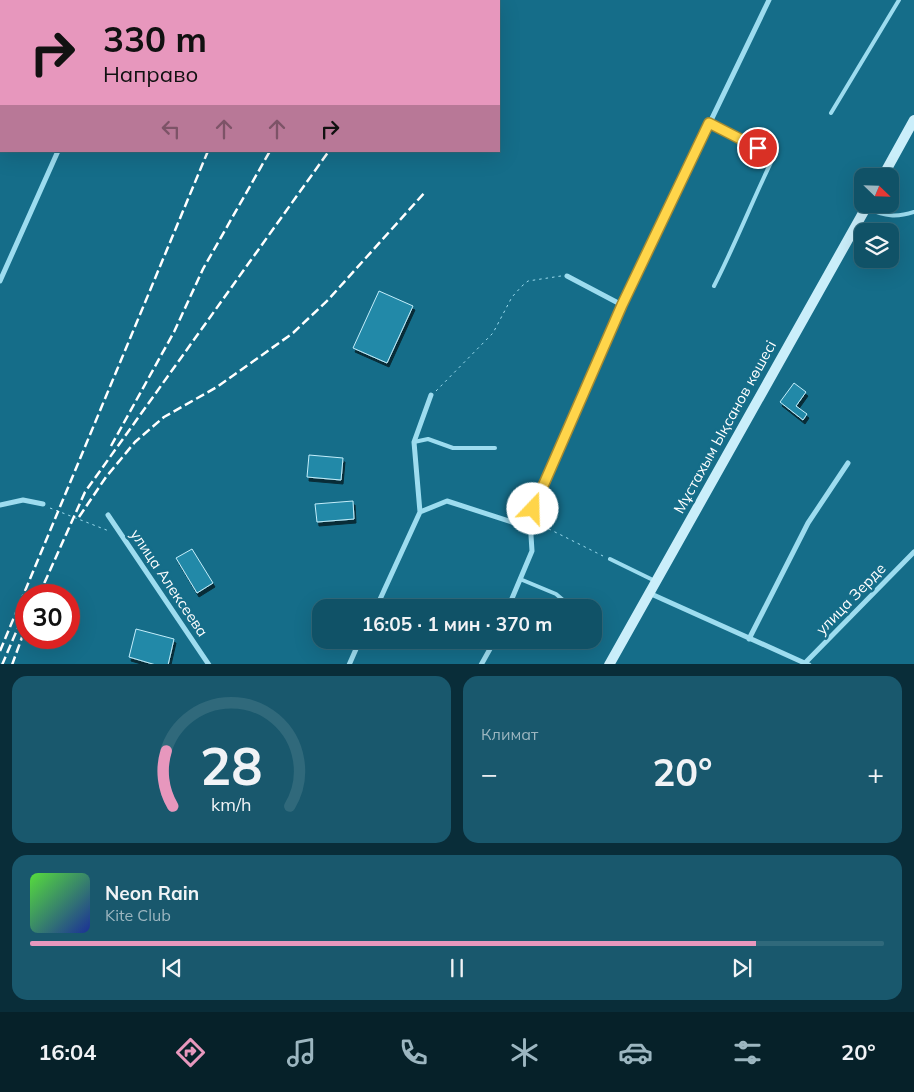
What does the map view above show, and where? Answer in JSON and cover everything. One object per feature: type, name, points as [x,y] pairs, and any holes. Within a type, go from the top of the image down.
[{"type":"main road","points":[[887,168],[914,120]]},
{"type":"main road","name":"Мұстахым Ықсанов көшесі","points":[[609,664],[863,213]]},
{"type":"street","points":[[512,599],[532,551],[530,520],[536,499],[622,305],[769,0]]},
{"type":"street","points":[[0,281],[58,152]]},
{"type":"street","points":[[567,276],[622,305]]},
{"type":"street","points":[[380,599],[420,512],[414,442],[432,395]]},
{"type":"street","points":[[749,639],[808,523],[848,463]]},
{"type":"street","points":[[0,505],[23,500],[43,504]]},
{"type":"street","points":[[420,512],[447,501],[512,522],[530,520]]},
{"type":"street","name":"улица Алексеева","points":[[108,515],[209,664]]},
{"type":"street","name":"улица Зерде","points":[[807,664],[914,552]]},
{"type":"street","points":[[649,593],[807,664]]},
{"type":"street","points":[[349,664],[356,649]]},
{"type":"street","points":[[481,664],[489,649]]},
{"type":"lane","points":[[831,113],[899,0]]},
{"type":"lane","points":[[709,123],[774,156],[750,208],[742,231],[714,286]]},
{"type":"lane","points":[[880,213],[886,216],[901,216],[914,212]]},
{"type":"lane","points":[[414,442],[428,439],[453,448],[495,448]]},
{"type":"lane","points":[[610,559],[655,581]]},
{"type":"lane","points":[[520,579],[556,594],[561,599]]},
{"type":"path","points":[[432,395],[493,333],[512,297],[528,281],[547,277],[567,276]]},
{"type":"path","points":[[43,504],[121,535]]},
{"type":"path","points":[[530,520],[610,559]]},
{"type":"building","points":[[379,291],[413,306],[387,363],[353,348]]},
{"type":"building","points":[[794,383],[806,392],[796,406],[807,414],[803,420],[780,402]]},
{"type":"building","points":[[309,455],[343,458],[341,480],[307,477]]},
{"type":"building","points":[[353,501],[354,519],[317,522],[315,504]]},
{"type":"building","points":[[192,549],[213,583],[197,593],[176,558]]},
{"type":"building","points":[[136,629],[174,639],[168,664],[153,664],[129,657]]},
{"type":"railway","points":[[0,651],[208,152]]},
{"type":"railway","points":[[111,446],[174,332],[203,269],[269,152]]},
{"type":"railway","points":[[44,584],[85,492],[328,152]]},
{"type":"railway","points":[[79,517],[106,477],[135,442],[164,417],[217,387],[293,333],[328,300],[426,191]]},
{"type":"railway","points":[[2,664],[15,635]]},
{"type":"railway","points":[[12,664],[18,649]]},
{"type":"route","points":[[533,509],[622,305],[709,123],[758,148]]}]
